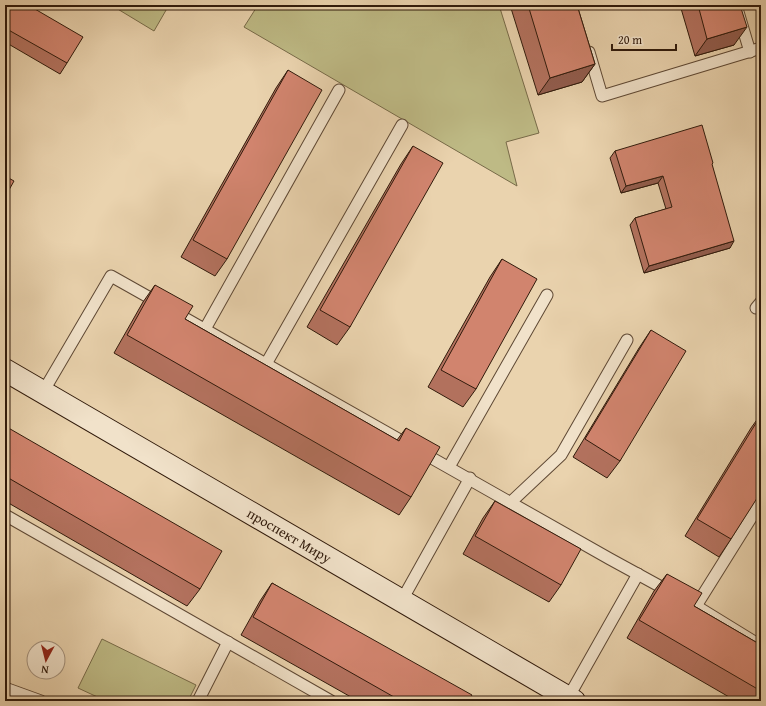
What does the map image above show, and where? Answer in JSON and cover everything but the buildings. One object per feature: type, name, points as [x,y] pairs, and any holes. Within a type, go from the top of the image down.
[{"type":"main road","name":"проспект Миру","points":[[5,370],[402,600],[569,700]]},
{"type":"lane","points":[[736,5],[750,52]]},
{"type":"lane","points":[[586,43],[602,96],[761,48]]},
{"type":"lane","points":[[205,329],[339,90]]},
{"type":"lane","points":[[266,364],[402,125]]},
{"type":"lane","points":[[43,392],[111,276],[696,606],[761,646]]},
{"type":"lane","points":[[449,467],[547,295]]},
{"type":"lane","points":[[510,502],[561,455],[627,340]]},
{"type":"lane","points":[[402,600],[470,478]]},
{"type":"lane","points":[[696,606],[761,502]]},
{"type":"lane","points":[[5,515],[331,701]]},
{"type":"lane","points":[[569,700],[638,574]]},
{"type":"lane","points":[[198,701],[228,642]]},
{"type":"lane","points":[[5,688],[41,701]]},
{"type":"shaded area","points":[[111,5],[169,5],[154,31]]},
{"type":"shaded area","points":[[258,5],[499,5],[539,133],[506,142],[517,186],[244,27]]},
{"type":"shaded area","points":[[102,639],[196,685],[188,701],[106,701],[78,688]]}]
